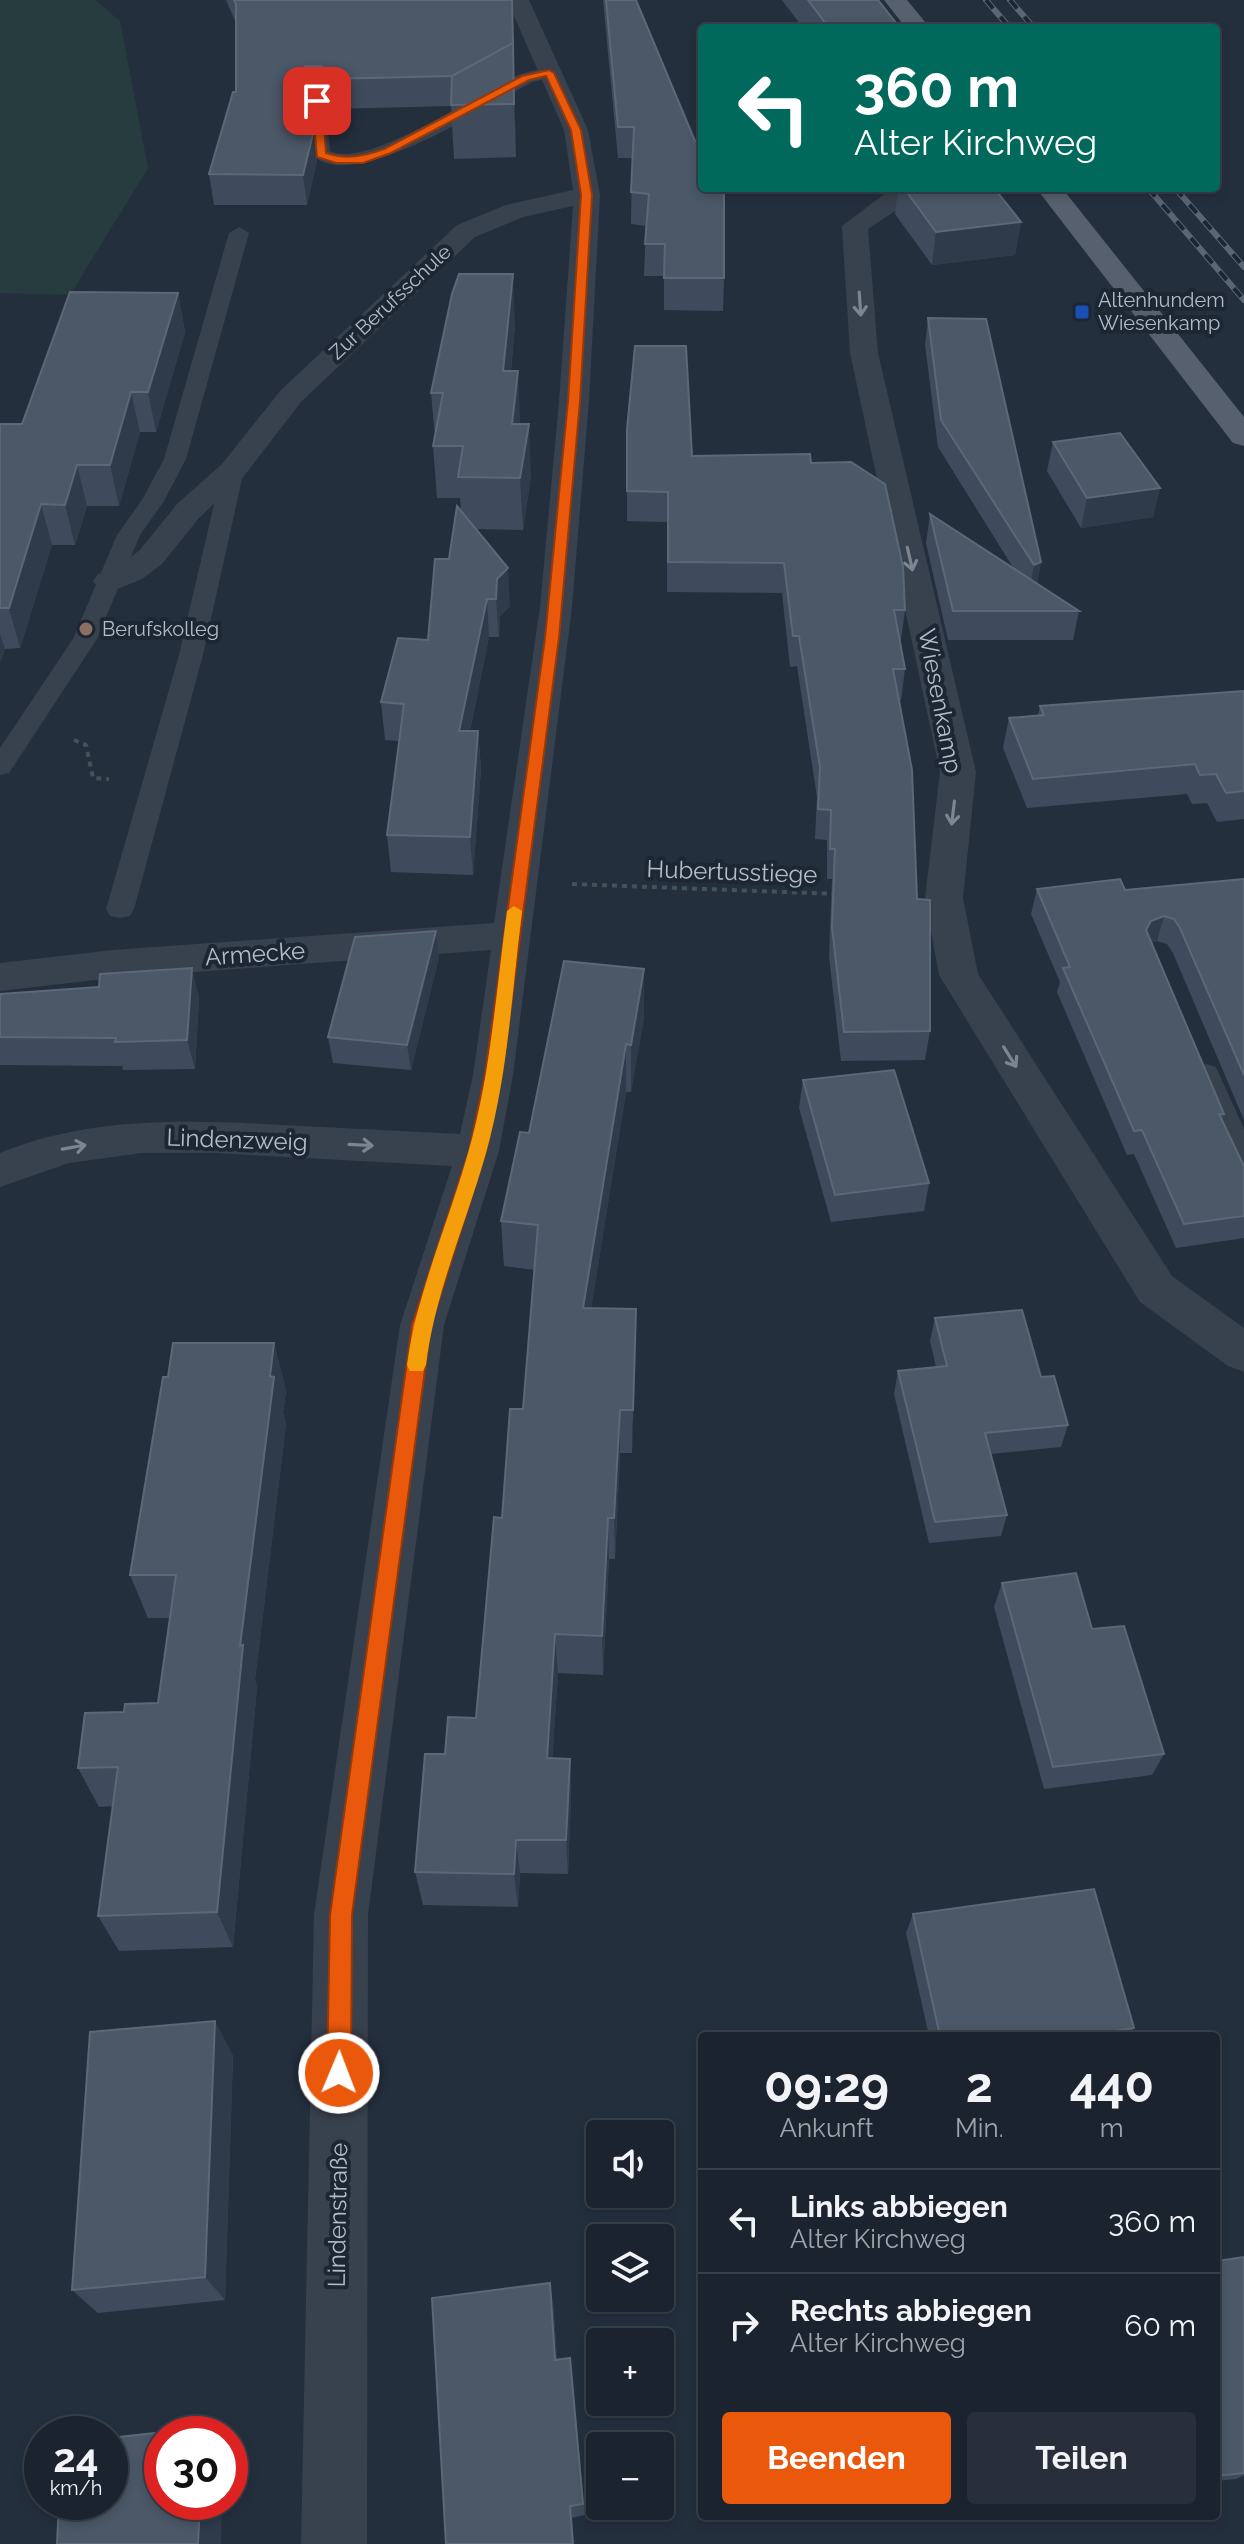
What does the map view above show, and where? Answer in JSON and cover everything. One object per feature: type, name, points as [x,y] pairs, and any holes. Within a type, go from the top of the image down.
[{"type":"main road","points":[[895,0],[915,24]]},
{"type":"main road","points":[[1052,192],[1244,437]]},
{"type":"street","name":"Lindenstraße","points":[[334,2544],[341,1915],[422,1325],[478,1151],[493,1075],[556,607],[574,401],[587,195],[576,130],[518,0]]},
{"type":"street","name":"Wiesenkamp","points":[[916,192],[892,201],[855,226],[864,353],[958,772],[944,898],[959,975],[1156,1289],[1244,1353]]},
{"type":"street","name":"Zur Berufsschule","points":[[109,581],[131,572],[151,557],[188,511],[233,470],[291,396],[466,231],[515,211],[587,195]]},
{"type":"street","name":"Armecke","points":[[0,977],[113,964],[511,935]]},
{"type":"street","name":"Lindenzweig","points":[[0,1171],[51,1151],[114,1139],[193,1136],[478,1151]]},
{"type":"lane","points":[[317,101],[321,154],[336,160],[363,160],[387,151],[526,78],[549,73]]},
{"type":"lane","points":[[0,767],[85,639],[129,535],[153,501],[175,459],[239,233]]},
{"type":"lane","name":"Zur Berufsschule","points":[[120,909],[158,782],[191,655],[233,470]]},
{"type":"lane","points":[[1198,1056],[1244,1164]]},
{"type":"path","points":[[30,723],[86,745],[93,778],[158,782]]},
{"type":"path","name":"Hubertusstiege","points":[[519,882],[849,894]]},
{"type":"green space","points":[[0,0],[95,0],[120,21],[148,168],[70,295],[0,293]]},
{"type":"building","points":[[234,0],[512,0],[513,43],[452,76],[326,79],[322,66],[305,66],[301,72],[305,124],[314,130],[303,175],[209,174],[233,92],[236,92]]},
{"type":"building","points":[[606,0],[636,0],[695,141],[698,141],[698,192],[724,192],[724,278],[664,278],[665,244],[645,244],[649,194],[631,192],[634,127],[618,127]]},
{"type":"building","points":[[808,0],[878,0],[897,24],[826,24]]},
{"type":"building","points":[[513,43],[514,104],[451,105],[452,76]]},
{"type":"building","points":[[907,192],[997,192],[1021,222],[936,232]]},
{"type":"building","points":[[459,274],[513,274],[503,371],[518,371],[512,424],[529,424],[520,478],[458,477],[463,446],[433,446],[443,393],[431,393]]},
{"type":"building","points":[[70,292],[178,293],[148,392],[131,392],[110,465],[77,465],[65,505],[41,504],[9,608],[0,608],[0,424],[22,424]]},
{"type":"building","points":[[928,318],[986,319],[1041,562],[1034,565],[941,420]]},
{"type":"building","points":[[635,346],[686,346],[692,456],[810,454],[811,463],[851,462],[885,484],[903,567],[905,610],[894,610],[905,669],[893,669],[912,770],[917,899],[930,900],[930,1031],[844,1032],[832,927],[835,849],[830,849],[831,810],[818,809],[820,767],[799,636],[793,636],[784,563],[668,562],[668,492],[627,491],[627,429]]},
{"type":"building","points":[[1120,433],[1160,488],[1087,498],[1053,442]]},
{"type":"building","points":[[457,506],[508,568],[497,579],[496,599],[487,599],[459,731],[478,731],[470,837],[387,835],[404,704],[381,702],[398,638],[428,640],[435,559],[449,559]]},
{"type":"building","points":[[930,514],[1079,611],[953,611]]},
{"type":"building","points":[[1244,691],[1244,791],[1226,793],[1216,774],[1200,775],[1195,764],[1033,779],[1009,718],[1044,715],[1040,706]]},
{"type":"building","points":[[1120,879],[1125,890],[1244,879],[1244,1075],[1174,919],[1164,916],[1151,921],[1146,930],[1224,1114],[1219,1114],[1244,1166],[1244,1216],[1184,1224],[1142,1130],[1134,1131],[1063,968],[1070,967],[1037,889]]},
{"type":"building","points":[[436,931],[407,1045],[328,1037],[355,937]]},
{"type":"building","points":[[564,961],[644,969],[631,1045],[626,1044],[583,1308],[636,1309],[633,1410],[620,1410],[614,1518],[608,1518],[602,1636],[555,1634],[547,1758],[570,1759],[566,1840],[516,1840],[514,1874],[415,1872],[425,1754],[445,1754],[448,1717],[476,1718],[494,1517],[502,1518],[510,1409],[523,1409],[538,1225],[501,1221],[520,1132],[529,1133]]},
{"type":"building","points":[[192,968],[187,1040],[115,1042],[116,1038],[0,1037],[0,994],[99,987],[100,974]]},
{"type":"building","points":[[894,1070],[929,1183],[835,1195],[803,1080]]},
{"type":"building","points":[[1022,1310],[1041,1377],[1054,1376],[1068,1425],[985,1433],[1007,1515],[935,1522],[898,1371],[947,1366],[935,1318]]},
{"type":"building","points":[[173,1343],[274,1343],[270,1376],[274,1377],[240,1646],[243,1645],[217,1912],[98,1916],[118,1767],[78,1768],[85,1713],[124,1712],[125,1704],[158,1703],[176,1575],[130,1575],[163,1377],[168,1377]]},
{"type":"building","points":[[1076,1573],[1092,1629],[1124,1626],[1164,1754],[1053,1767],[1002,1583]]},
{"type":"building","points":[[1094,1889],[1134,2028],[1108,2032],[939,2032],[913,1914]]},
{"type":"building","points":[[215,2021],[205,2277],[72,2290],[90,2032]]},
{"type":"building","points":[[1244,2257],[1244,2473],[1220,2476],[1220,2260]]},
{"type":"building","points":[[550,2283],[555,2360],[570,2358],[583,2504],[570,2506],[573,2544],[446,2544],[432,2298]]},
{"type":"building","points":[[144,2434],[144,2520],[199,2520],[198,2544],[57,2544],[58,2520],[128,2520],[128,2436]]},
{"type":"railway","points":[[986,0],[1007,24]]},
{"type":"railway","points":[[1010,0],[1031,24]]},
{"type":"railway","points":[[1151,192],[1244,300]]},
{"type":"railway","points":[[1178,192],[1244,267]]},
{"type":"slow traffic","points":[[416,1365],[422,1325],[478,1151],[493,1075],[514,911]]},
{"type":"place","name":"Altenhundem Wiesenkamp","points":[[1082,312]]},
{"type":"place","name":"Berufskolleg","points":[[86,629]]},
{"type":"route","points":[[317,101],[321,154],[336,160],[363,160],[387,151],[526,78],[549,73],[576,130],[587,195],[574,401],[552,638],[493,1075],[478,1151],[422,1325],[341,1915],[339,2073]]}]
